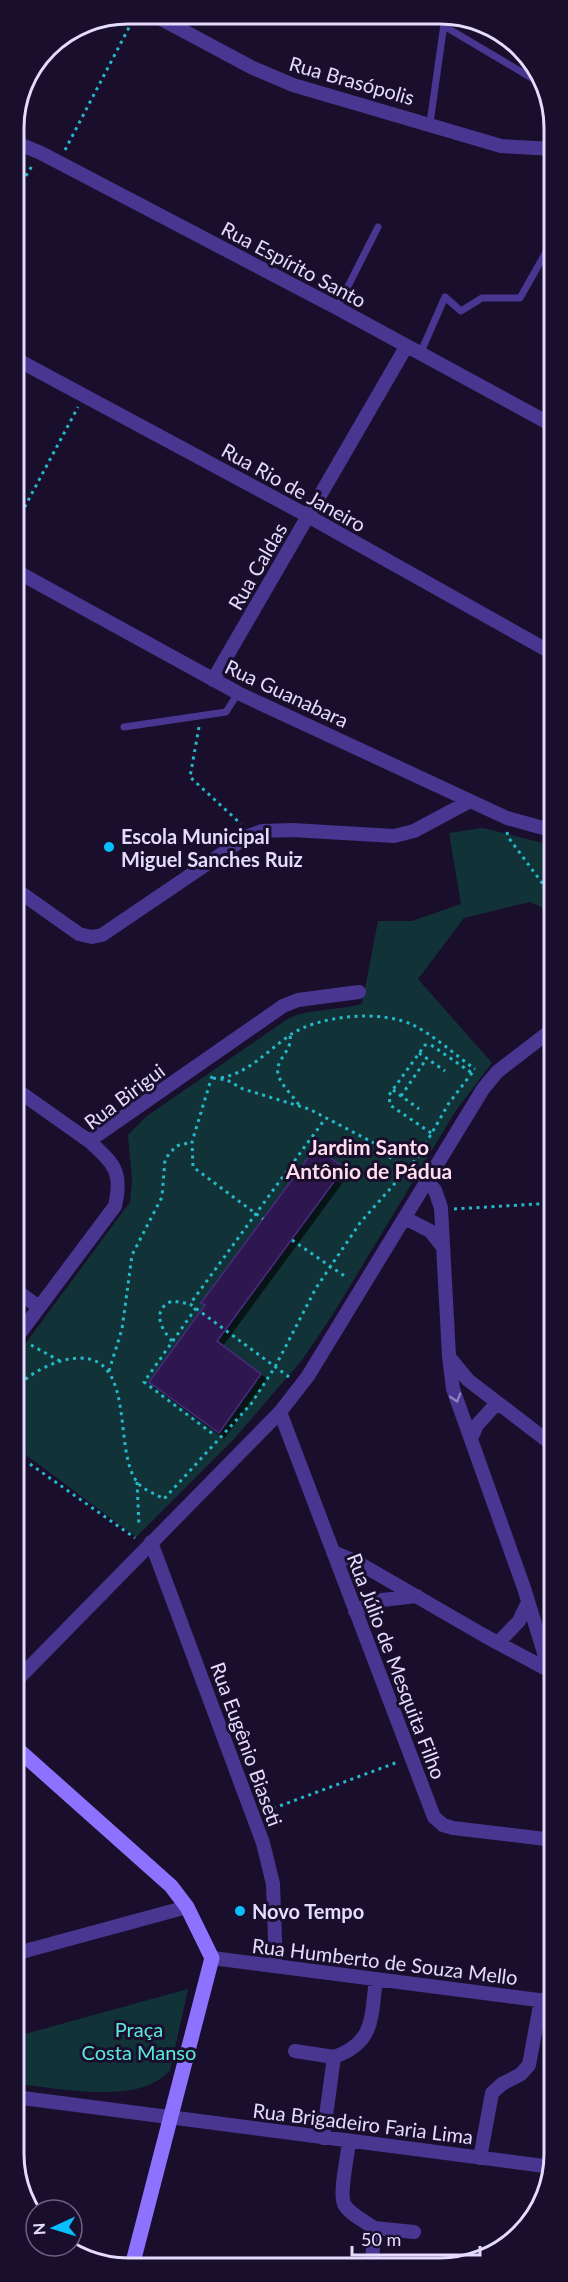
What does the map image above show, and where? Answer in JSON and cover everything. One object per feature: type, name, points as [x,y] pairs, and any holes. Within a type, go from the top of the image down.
[{"type":"street","name":"Rua Brasópolis","points":[[171,24],[253,68],[293,85],[430,123],[501,146],[544,148]]},
{"type":"street","name":"Rua Espírito Santo","points":[[24,146],[337,308],[544,421]]},
{"type":"street","name":"Rua Caldas","points":[[213,680],[405,347]]},
{"type":"street","name":"Rua Rio de Janeiro","points":[[24,363],[308,516],[544,648]]},
{"type":"street","name":"Rua Guanabara","points":[[24,576],[238,693],[508,818],[544,828]]},
{"type":"street","points":[[24,895],[79,934],[92,937],[102,935],[249,836],[262,831],[292,830],[394,836],[414,831],[470,801]]},
{"type":"street","name":"Rua Birigui","points":[[24,1327],[115,1206],[120,1182],[117,1170],[88,1142],[283,1006],[298,1000],[359,992]]},
{"type":"street","points":[[24,1673],[280,1412],[300,1386],[405,1218],[469,1108],[490,1081],[525,1048],[544,1035]]},
{"type":"street","points":[[24,1095],[88,1142]]},
{"type":"street","points":[[426,1181],[435,1190],[441,1210],[449,1356],[456,1399],[544,1650]]},
{"type":"street","points":[[405,1218],[430,1231],[443,1247]]},
{"type":"street","points":[[24,1296],[39,1307]]},
{"type":"street","points":[[449,1356],[468,1380],[544,1439]]},
{"type":"street","points":[[471,1439],[477,1425],[497,1404]]},
{"type":"street","name":"Rua Júlio de Mesquita Filho","points":[[280,1412],[429,1808],[443,1825],[544,1839]]},
{"type":"street","name":"Rua Eugênio Biaseti","points":[[152,1542],[254,1816],[273,1884],[276,1966]]},
{"type":"street","points":[[333,1552],[357,1563],[544,1667]]},
{"type":"street","points":[[355,1611],[393,1598],[417,1596]]},
{"type":"street","points":[[498,1643],[519,1621],[528,1602]]},
{"type":"street","points":[[24,1755],[153,1867],[187,1907],[212,1958],[134,2258]]},
{"type":"street","points":[[24,1951],[187,1907]]},
{"type":"street","name":"Rua Humberto de Souza Mello","points":[[212,1958],[544,2000]]},
{"type":"street","points":[[295,2051],[334,2057],[352,2051],[363,2040],[370,2025],[376,1979]]},
{"type":"street","points":[[480,2158],[492,2093],[502,2084],[521,2074],[529,2065],[544,2014]]},
{"type":"street","points":[[323,2138],[334,2057]]},
{"type":"street","name":"Rua Brigadeiro Faria Lima","points":[[24,2098],[543,2166]]},
{"type":"street","points":[[349,2141],[344,2204],[374,2228],[414,2232]]},
{"type":"street","points":[[372,2258],[374,2228]]},
{"type":"lane","points":[[430,123],[444,26],[530,77]]},
{"type":"lane","points":[[337,308],[378,227]]},
{"type":"lane","points":[[420,354],[446,297],[461,311],[482,298],[520,298],[544,256]]},
{"type":"lane","points":[[124,727],[226,712],[238,693]]},
{"type":"path","points":[[59,163],[131,24]]},
{"type":"path","points":[[24,179],[41,153]]},
{"type":"path","points":[[24,508],[84,396]]},
{"type":"path","points":[[202,716],[190,777],[242,825],[249,836]]},
{"type":"path","points":[[508,818],[508,837],[544,886]]},
{"type":"path","points":[[213,1078],[221,1078],[246,1070],[289,1035],[316,1021],[343,1018],[393,1018],[416,1027],[475,1069],[484,1068]]},
{"type":"path","points":[[289,1035],[289,1047],[280,1060],[277,1070],[279,1077],[298,1105]]},
{"type":"path","points":[[431,1133],[390,1105],[388,1098],[418,1053],[425,1045],[431,1045],[472,1073]]},
{"type":"path","points":[[418,1053],[445,1071]]},
{"type":"path","points":[[401,1096],[427,1058]]},
{"type":"path","points":[[204,1063],[213,1078],[192,1142],[193,1167],[263,1219]]},
{"type":"path","points":[[137,1482],[164,1499],[231,1428],[250,1404],[274,1366],[331,1266],[360,1223],[418,1157],[431,1133],[475,1069]]},
{"type":"path","points":[[221,1078],[243,1089],[298,1105],[376,1144],[406,1169],[426,1181]]},
{"type":"path","points":[[393,1090],[419,1109]]},
{"type":"path","points":[[190,1304],[325,1119]]},
{"type":"path","points":[[109,1371],[122,1329],[132,1255],[162,1197],[165,1159],[176,1146],[192,1142]]},
{"type":"path","points":[[441,1210],[544,1204]]},
{"type":"path","points":[[291,1240],[346,1277]]},
{"type":"path","points":[[172,1341],[160,1326],[162,1308],[172,1301],[190,1304],[300,1386]]},
{"type":"path","points":[[196,1308],[144,1382],[213,1434]]},
{"type":"path","points":[[24,1334],[35,1333],[28,1342],[60,1361]]},
{"type":"path","points":[[24,1339],[35,1349],[60,1361]]},
{"type":"path","points":[[24,1381],[60,1361],[88,1358],[102,1364],[109,1371],[137,1482],[139,1525]]},
{"type":"path","points":[[24,1463],[134,1538]]},
{"type":"path","points":[[254,1816],[410,1757]]},
{"type":"green space","points":[[483,828],[544,843],[544,912],[541,907],[530,902],[464,918],[418,979],[492,1063],[455,1112],[333,1314],[302,1360],[234,1439],[136,1537],[24,1453],[24,1345],[130,1202],[132,1180],[128,1135],[147,1116],[289,1018],[362,1004],[378,921],[412,921],[461,904],[449,833]]},
{"type":"green space","name":"Praça Costa Manso","points":[[188,1989],[170,2070],[156,2081],[139,2088],[96,2092],[24,2085],[24,2034]]},
{"type":"building","points":[[316,1147],[344,1168],[217,1341],[261,1374],[219,1433],[149,1382],[205,1305],[201,1303]]},
{"type":"place","name":"Escola Municipal Miguel Sanches Ruiz","points":[[109,847]]},
{"type":"place","name":"Novo Tempo","points":[[240,1911]]},
{"type":"district","name":"Jardim Santo Antônio de Pádua","points":[[369,1158]]}]
